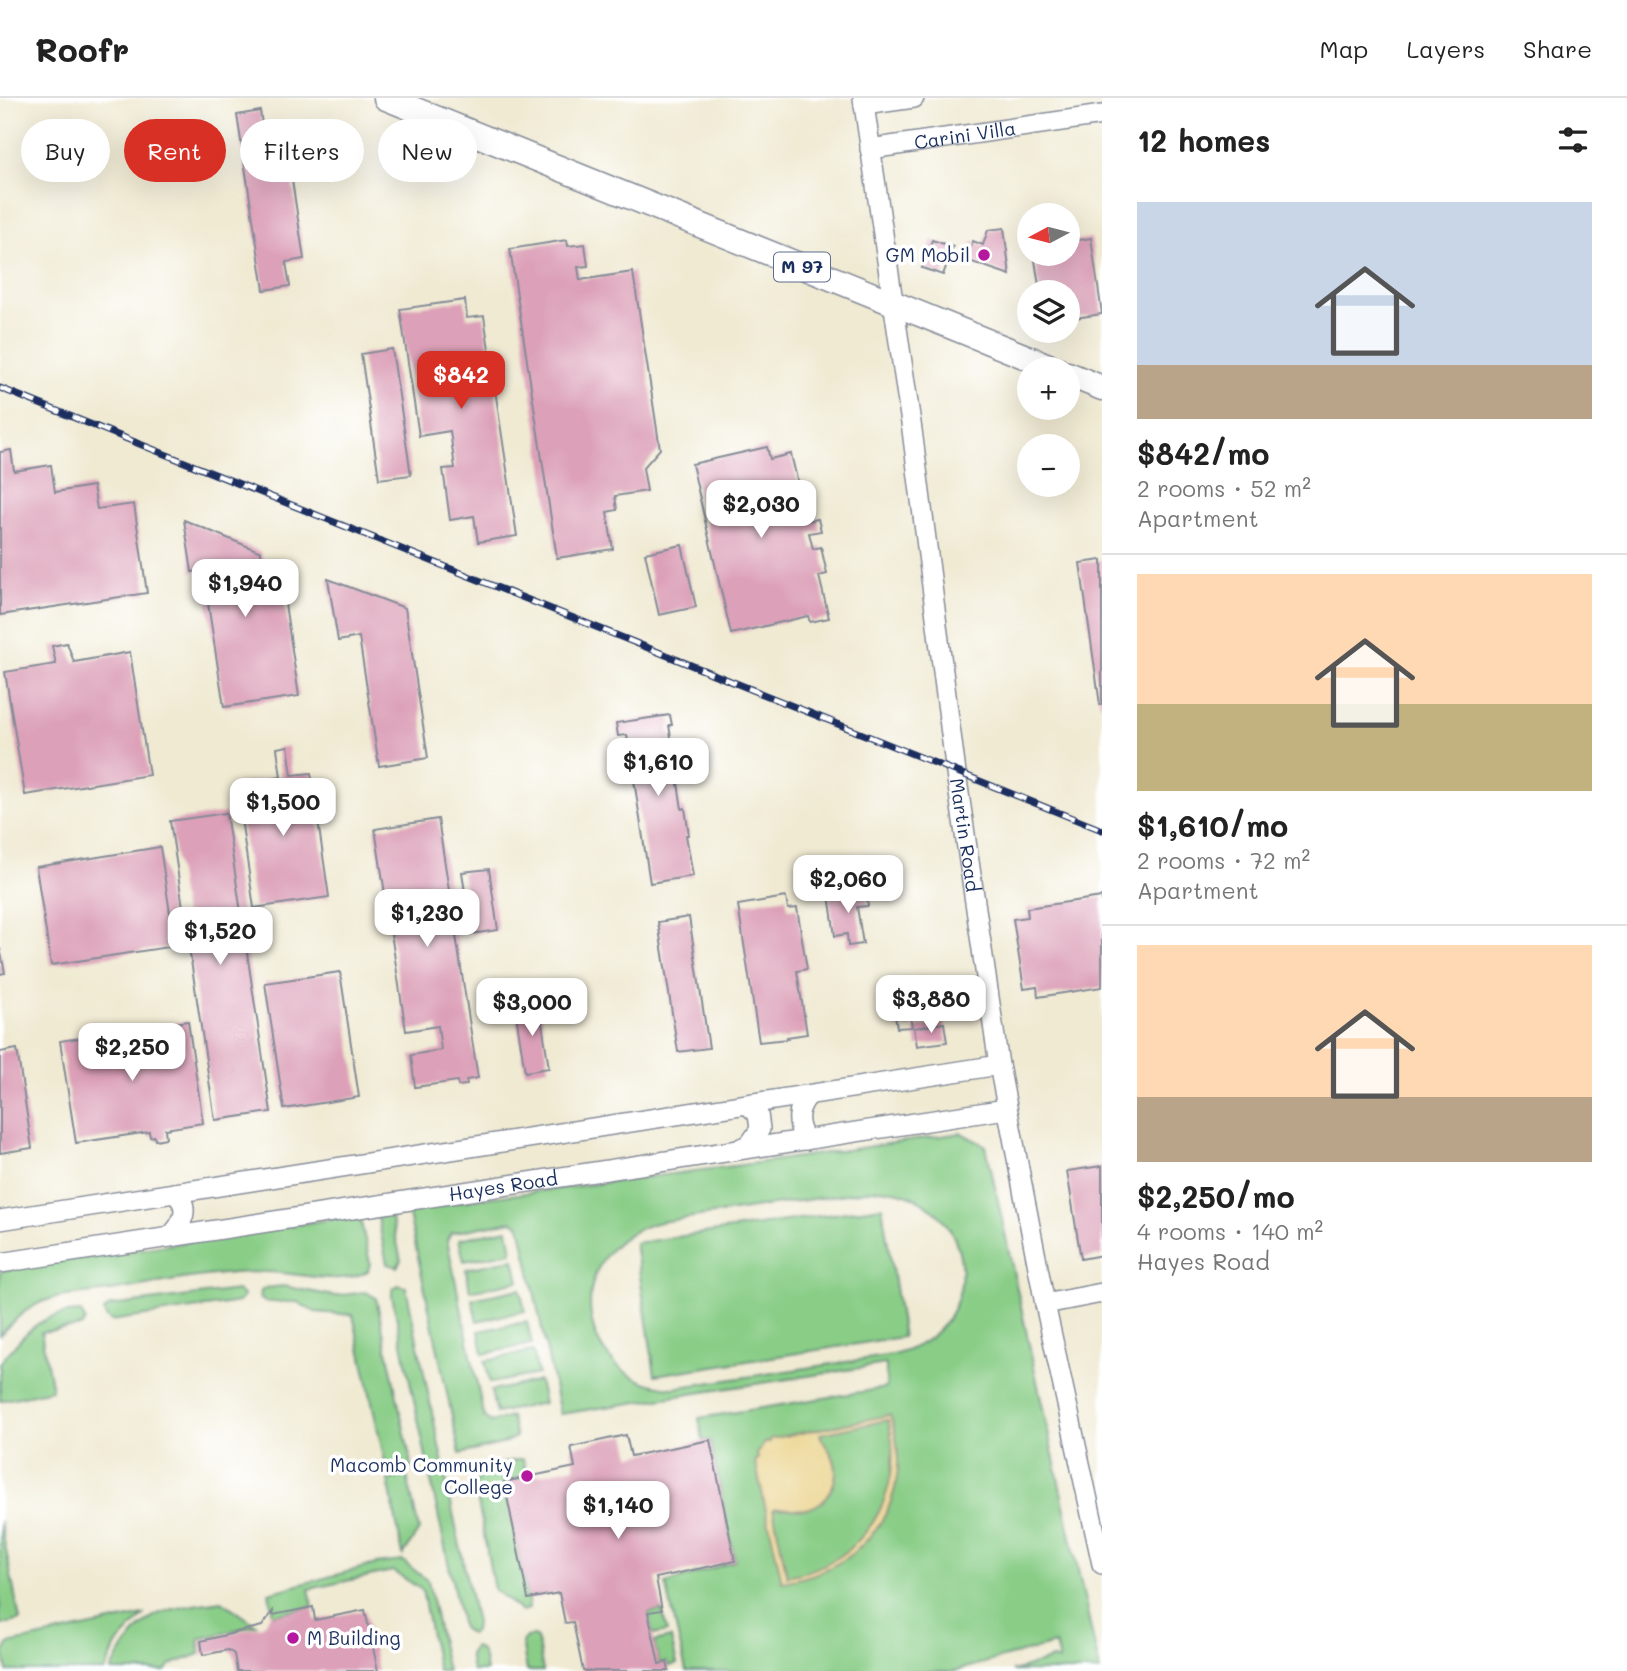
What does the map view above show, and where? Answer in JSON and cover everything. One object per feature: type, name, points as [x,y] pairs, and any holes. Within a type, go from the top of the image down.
[{"type":"main road","name":"M 97","points":[[386,98],[1026,357]]},
{"type":"main road","points":[[1080,379],[1102,388]]},
{"type":"street","points":[[863,101],[914,98]]},
{"type":"street","name":"Martin Road","points":[[863,101],[937,618],[956,773],[1006,1109],[1045,1304],[1094,1490],[1102,1564]]},
{"type":"street","name":"Carini Villa","points":[[870,149],[1102,115]]},
{"type":"street","points":[[0,1220],[999,1065]]},
{"type":"street","points":[[806,1140],[798,1118],[802,1104],[808,1096]]},
{"type":"street","points":[[733,1151],[750,1144],[760,1129],[758,1114],[748,1105]]},
{"type":"street","name":"Hayes Road","points":[[0,1263],[1006,1109]]},
{"type":"street","points":[[169,1237],[177,1230],[184,1213],[181,1200],[174,1193]]},
{"type":"street","points":[[1045,1304],[1102,1293]]},
{"type":"green space","points":[[961,1133],[986,1146],[1100,1671],[1012,1671],[1053,1659],[1059,1661],[1055,1644],[954,1671],[686,1671],[666,1584],[735,1561],[710,1440],[703,1441],[699,1418],[886,1388],[886,1364],[560,1414],[520,1225],[512,1221],[451,1233],[447,1240],[484,1417],[491,1422],[511,1417],[516,1437],[501,1444],[460,1454],[409,1215],[416,1207],[772,1161]],"holes":[[[879,1189],[913,1197],[938,1215],[954,1239],[961,1266],[959,1294],[946,1320],[924,1342],[892,1355],[673,1388],[639,1380],[613,1362],[597,1338],[590,1311],[593,1283],[605,1257],[628,1235],[660,1222]]]},
{"type":"green space","points":[[882,1207],[903,1337],[655,1375],[635,1243]]},
{"type":"green space","points":[[390,1211],[401,1260],[397,1267],[387,1264],[377,1213]]},
{"type":"green space","points":[[351,1216],[361,1222],[370,1263],[368,1271],[358,1276],[332,1278],[275,1272],[244,1272],[62,1296],[33,1306],[0,1335],[0,1271]]},
{"type":"green space","points":[[508,1229],[512,1252],[464,1261],[459,1239]]},
{"type":"green space","points":[[514,1259],[519,1281],[470,1291],[466,1269]]},
{"type":"green space","points":[[398,1285],[406,1287],[476,1623],[475,1631],[470,1634],[462,1628],[392,1296],[392,1290]]},
{"type":"green space","points":[[283,1286],[334,1296],[366,1292],[376,1298],[412,1467],[387,1472],[353,1315],[315,1312],[297,1302],[265,1302],[260,1298],[261,1291],[265,1288]]},
{"type":"green space","points":[[520,1289],[525,1311],[477,1321],[472,1299]]},
{"type":"green space","points":[[237,1290],[244,1296],[239,1302],[111,1321],[104,1311],[110,1306]]},
{"type":"green space","points":[[81,1312],[85,1320],[82,1326],[41,1332],[52,1390],[0,1401],[0,1363],[26,1334],[54,1316]]},
{"type":"green space","points":[[527,1322],[532,1344],[483,1354],[479,1331]]},
{"type":"green space","points":[[533,1351],[538,1374],[490,1383],[485,1361]]},
{"type":"green space","points":[[539,1381],[544,1403],[496,1413],[491,1391]]},
{"type":"green space","points":[[523,1459],[527,1477],[504,1482],[528,1599],[529,1609],[521,1611],[494,1590],[475,1486],[483,1467]]},
{"type":"green space","points":[[407,1476],[419,1530],[403,1555],[388,1480]]},
{"type":"green space","points":[[0,1521],[20,1620],[2,1625],[0,1625]]},
{"type":"green space","points":[[403,1561],[428,1581],[447,1671],[438,1671],[422,1590],[393,1571],[309,1589],[313,1607],[273,1615],[269,1593],[376,1564]]},
{"type":"green space","points":[[222,1601],[256,1625],[199,1639],[200,1654],[170,1665],[166,1671],[111,1671],[130,1640],[156,1615],[178,1608]]},
{"type":"green space","points":[[662,1610],[667,1632],[653,1635],[648,1613]]},
{"type":"green space","points":[[144,1615],[116,1645],[105,1671],[7,1671],[4,1653],[8,1644]]},
{"type":"green space","points":[[526,1637],[537,1638],[543,1671],[527,1671],[522,1642]]},
{"type":"green space","points":[[671,1638],[677,1664],[659,1664],[654,1642]]},
{"type":"green space","points":[[474,1647],[482,1653],[486,1671],[472,1671],[469,1654]]},
{"type":"sand","points":[[890,1415],[897,1446],[897,1475],[891,1502],[879,1526],[861,1546],[839,1563],[812,1575],[782,1582],[755,1461],[758,1459],[757,1453],[770,1439]],"holes":[[[888,1420],[892,1447],[891,1474],[885,1499],[874,1521],[858,1541],[838,1557],[814,1569],[787,1576],[773,1509],[806,1509],[827,1496],[836,1473],[833,1457],[820,1434]]]},
{"type":"building","points":[[260,111],[261,119],[240,119],[240,134],[237,115]]},
{"type":"building","points":[[247,182],[292,182],[304,259],[286,262],[290,286],[264,290]]},
{"type":"building","points":[[1004,228],[1010,275],[966,260],[973,241],[983,245],[988,230]]},
{"type":"building","points":[[1091,238],[1102,314],[1080,317],[1080,280],[1038,280],[1036,266],[1080,266],[1080,240]]},
{"type":"building","points":[[567,240],[568,246],[585,244],[588,266],[578,267],[580,280],[633,272],[660,449],[643,468],[647,491],[615,496],[617,510],[607,512],[613,549],[557,558],[510,249]]},
{"type":"building","points":[[932,240],[953,247],[943,275],[922,268]]},
{"type":"building","points":[[465,300],[467,318],[484,316],[517,536],[478,542],[474,516],[450,520],[443,469],[455,468],[450,431],[419,436],[400,309]]},
{"type":"building","points":[[392,349],[411,475],[379,479],[361,354]]},
{"type":"building","points":[[767,447],[770,459],[791,454],[807,521],[818,519],[821,531],[809,533],[813,549],[821,547],[827,574],[819,576],[829,618],[810,622],[808,616],[731,634],[692,464]]},
{"type":"building","points":[[11,450],[14,471],[51,465],[55,492],[93,486],[97,509],[134,504],[147,593],[0,615],[0,452]]},
{"type":"building","points":[[184,520],[261,552],[262,560],[278,558],[299,696],[224,707],[203,571],[192,572]]},
{"type":"building","points":[[682,545],[696,607],[659,615],[645,553]]},
{"type":"building","points":[[1102,560],[1102,705],[1100,705],[1080,563]]},
{"type":"building","points":[[328,579],[405,608],[428,758],[379,766],[359,637],[338,641]]},
{"type":"building","points":[[67,643],[74,662],[130,652],[149,775],[25,795],[5,672],[56,664],[52,646]]},
{"type":"building","points":[[670,715],[672,725],[669,725],[682,809],[685,808],[689,835],[686,835],[693,876],[650,883],[627,735],[618,736],[616,723]]},
{"type":"building","points":[[288,746],[292,775],[311,773],[329,897],[254,908],[236,784],[281,777],[277,748]]},
{"type":"building","points":[[226,813],[271,1112],[215,1120],[170,821]]},
{"type":"building","points":[[438,819],[478,1078],[466,1080],[467,1085],[458,1086],[457,1081],[415,1087],[411,1055],[441,1050],[438,1026],[406,1031],[375,829]]},
{"type":"building","points":[[160,847],[175,946],[51,965],[36,867]]},
{"type":"building","points":[[489,869],[498,930],[471,934],[462,872]]},
{"type":"building","points":[[865,889],[868,906],[857,907],[863,944],[848,946],[847,934],[835,936],[829,895]]},
{"type":"building","points":[[786,897],[788,909],[797,908],[807,969],[797,971],[807,1034],[759,1042],[738,905]]},
{"type":"building","points":[[1102,897],[1102,987],[1038,997],[1037,987],[1024,989],[1013,919],[1028,917],[1027,908]]},
{"type":"building","points":[[689,917],[709,1048],[678,1052],[658,922]]},
{"type":"building","points":[[0,948],[5,973],[0,974]]},
{"type":"building","points":[[340,972],[359,1097],[284,1109],[265,983]]},
{"type":"building","points":[[539,1004],[549,1068],[525,1072],[515,1008]]},
{"type":"building","points":[[910,1013],[912,1027],[897,1028],[895,1015]]},
{"type":"building","points":[[188,1021],[203,1123],[165,1129],[166,1138],[155,1140],[154,1136],[150,1137],[149,1132],[76,1143],[60,1041]]},
{"type":"building","points":[[944,1023],[947,1042],[917,1046],[914,1028]]},
{"type":"building","points":[[17,1049],[32,1148],[0,1153],[0,1052]]},
{"type":"building","points":[[1102,1166],[1102,1255],[1081,1259],[1067,1171]]},
{"type":"building","points":[[626,1435],[631,1456],[710,1440],[735,1561],[656,1578],[662,1610],[648,1612],[659,1664],[667,1662],[669,1671],[583,1671],[573,1622],[565,1623],[559,1593],[528,1599],[504,1482],[575,1467],[571,1447]]},
{"type":"building","name":"M Building","points":[[313,1607],[315,1620],[365,1610],[378,1671],[237,1671],[234,1654],[228,1650],[203,1655],[201,1641],[262,1626],[273,1611],[273,1615]]},
{"type":"railway","points":[[0,388],[1102,830]]},
{"type":"place","name":"GM Mobil","points":[[984,255]]},
{"type":"place","name":"Macomb Community College","points":[[527,1476]]},
{"type":"place","name":"M Building","points":[[293,1638]]}]
